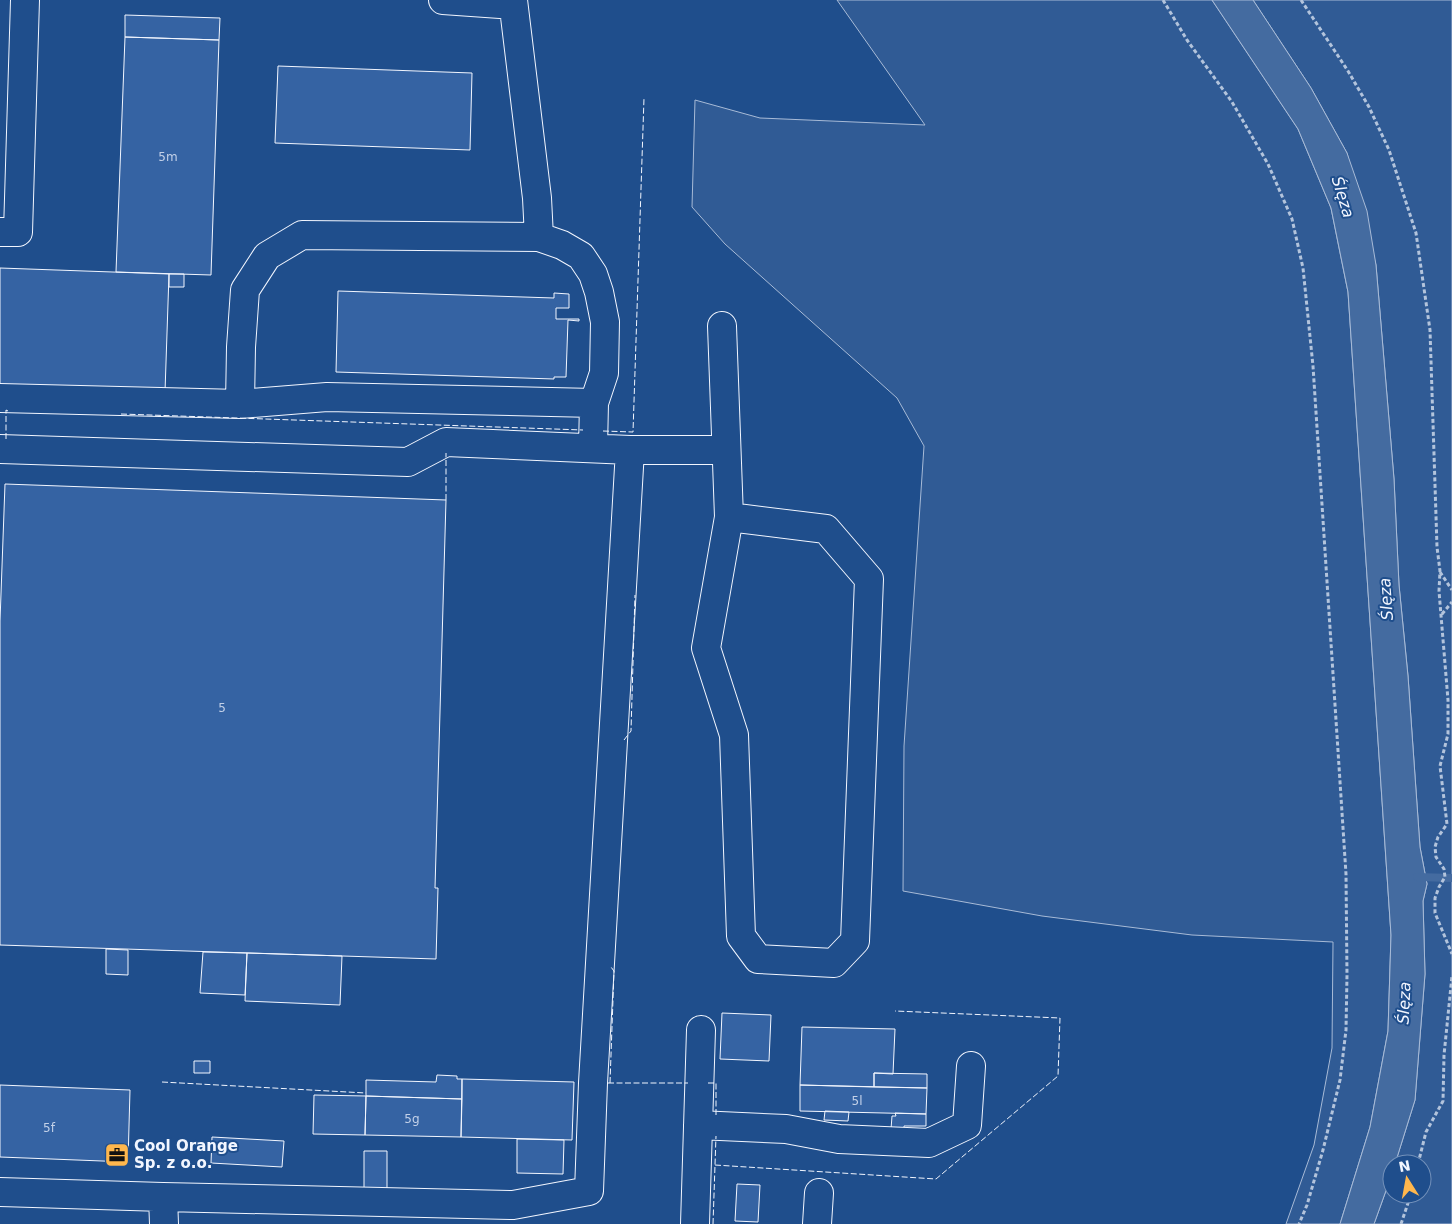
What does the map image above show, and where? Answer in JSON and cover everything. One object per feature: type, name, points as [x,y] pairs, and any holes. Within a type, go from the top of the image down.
[{"type":"lane","points":[[0,232],[18,232],[25,0]]},
{"type":"lane","points":[[443,0],[513,2],[540,237]]},
{"type":"lane","points":[[240,404],[245,290],[267,256],[302,235],[540,237],[562,245],[581,256],[593,274],[600,292],[605,322],[604,373],[594,403],[593,448]]},
{"type":"lane","points":[[722,326],[729,517],[706,648],[734,735],[742,936],[758,959],[834,963],[855,941],[869,579],[826,529],[729,517]]},
{"type":"lane","points":[[0,398],[240,404],[328,397],[594,403]]},
{"type":"lane","points":[[0,449],[408,462],[446,442],[630,450],[726,450]]},
{"type":"lane","points":[[0,1192],[164,1197],[403,1214],[513,1215],[589,1191],[593,1073],[630,450]]},
{"type":"lane","points":[[695,1224],[701,1030]]},
{"type":"lane","points":[[698,1125],[786,1128],[839,1139],[929,1144],[967,1125],[971,1066]]},
{"type":"lane","points":[[817,1224],[819,1193]]},
{"type":"lane","points":[[164,1197],[164,1224]]},
{"type":"path","points":[[1163,0],[1187,40],[1232,102],[1268,164],[1292,219],[1303,268],[1313,366],[1346,874],[1347,975],[1346,1030],[1340,1080],[1315,1177],[1299,1224]]},
{"type":"path","points":[[1301,0],[1348,71],[1369,107],[1389,150],[1416,233],[1430,330],[1437,547],[1440,571],[1439,591],[1448,700],[1448,734],[1440,766],[1447,824],[1438,837],[1435,846],[1436,856],[1444,869],[1445,877],[1435,898],[1435,912],[1452,954]]},
{"type":"path","points":[[1440,571],[1452,590]]},
{"type":"path","points":[[1442,614],[1452,602]]},
{"type":"path","points":[[1420,1154],[1426,1132],[1443,1101],[1444,1055],[1452,976]]},
{"type":"path","points":[[1400,1224],[1407,1204]]},
{"type":"shaded area","points":[[837,0],[1212,0],[1298,129],[1331,208],[1348,292],[1391,935],[1388,1031],[1370,1127],[1340,1224],[1286,1224],[1314,1145],[1332,1048],[1333,942],[1192,935],[1042,916],[903,891],[904,746],[924,446],[897,398],[725,244],[692,207],[695,100],[760,118],[925,125]]},
{"type":"shaded area","points":[[1253,0],[1452,0],[1452,1224],[1374,1224],[1382,1202],[1382,1204],[1432,1204],[1432,1154],[1398,1154],[1415,1100],[1425,974],[1423,901],[1427,884],[1420,847],[1408,676],[1399,585],[1394,479],[1376,265],[1347,153],[1311,88]]},
{"type":"water","name":"Ślęza","points":[[1212,0],[1253,0],[1311,88],[1347,153],[1367,211],[1376,265],[1394,479],[1399,585],[1408,676],[1420,847],[1427,884],[1423,901],[1425,974],[1415,1100],[1398,1154],[1382,1154],[1382,1202],[1374,1224],[1340,1224],[1370,1127],[1388,1031],[1391,935],[1348,292],[1331,208],[1298,129]]},
{"type":"building","points":[[125,15],[220,18],[219,40],[125,37]]},
{"type":"building","points":[[125,37],[219,40],[211,275],[116,272]]},
{"type":"building","points":[[278,66],[472,73],[470,150],[275,143]]},
{"type":"building","points":[[0,268],[169,274],[165,392],[0,387]]},
{"type":"building","points":[[169,274],[184,274],[184,287],[169,287]]},
{"type":"building","points":[[338,291],[554,298],[554,293],[569,294],[569,308],[556,308],[556,319],[579,319],[579,321],[568,320],[566,377],[554,377],[554,379],[336,372]]},
{"type":"building","points":[[5,484],[446,500],[435,888],[438,888],[436,959],[0,945],[0,621]]},
{"type":"building","points":[[106,949],[128,950],[128,975],[106,974]]},
{"type":"building","points":[[203,952],[247,953],[245,995],[200,993]]},
{"type":"building","points":[[247,953],[342,956],[340,1005],[245,1001]]},
{"type":"building","points":[[722,1013],[771,1015],[769,1061],[720,1059]]},
{"type":"building","points":[[802,1027],[895,1029],[893,1074],[874,1073],[874,1087],[800,1085]]},
{"type":"building","points":[[194,1061],[210,1061],[210,1073],[194,1073]]},
{"type":"building","points":[[874,1073],[927,1074],[927,1088],[874,1087]]},
{"type":"building","points":[[437,1075],[457,1076],[457,1079],[462,1079],[462,1099],[366,1096],[366,1080],[436,1082]]},
{"type":"building","points":[[462,1079],[574,1082],[572,1140],[461,1137]]},
{"type":"building","points":[[0,1085],[130,1090],[128,1162],[0,1157]]},
{"type":"building","points":[[800,1085],[927,1088],[926,1114],[800,1111]]},
{"type":"building","points":[[314,1095],[366,1096],[365,1135],[313,1134]]},
{"type":"building","points":[[366,1096],[462,1099],[461,1137],[365,1135]]},
{"type":"building","points":[[825,1111],[849,1112],[848,1121],[824,1120]]},
{"type":"building","points":[[895,1113],[926,1114],[926,1126],[904,1126],[904,1129],[891,1129],[892,1116],[896,1116]]},
{"type":"building","points":[[212,1137],[284,1141],[282,1167],[211,1163]]},
{"type":"building","points":[[517,1139],[564,1140],[563,1174],[517,1173]]},
{"type":"building","points":[[364,1151],[387,1151],[387,1190],[364,1190]]},
{"type":"building","points":[[737,1184],[760,1185],[758,1222],[735,1221]]},
{"type":"waterway","points":[[1417,877],[1452,878]]},
{"type":"fence","points":[[603,431],[633,432],[644,98]]},
{"type":"fence","points":[[6,439],[6,410],[8,411]]},
{"type":"fence","points":[[121,414],[583,430]]},
{"type":"fence","points":[[446,453],[446,500]]},
{"type":"fence","points":[[624,740],[631,731],[635,595]]},
{"type":"fence","points":[[610,1083],[614,971],[611,967]]},
{"type":"fence","points":[[715,1165],[936,1179],[1058,1076],[1060,1018],[895,1011]]},
{"type":"fence","points":[[162,1082],[366,1093]]},
{"type":"fence","points":[[608,1083],[688,1083]]},
{"type":"fence","points":[[708,1083],[716,1083],[716,1116]]},
{"type":"fence","points":[[713,1224],[716,1136]]},
{"type":"place","name":"Cool Orange Sp. z o.o.","points":[[117,1155]]}]
